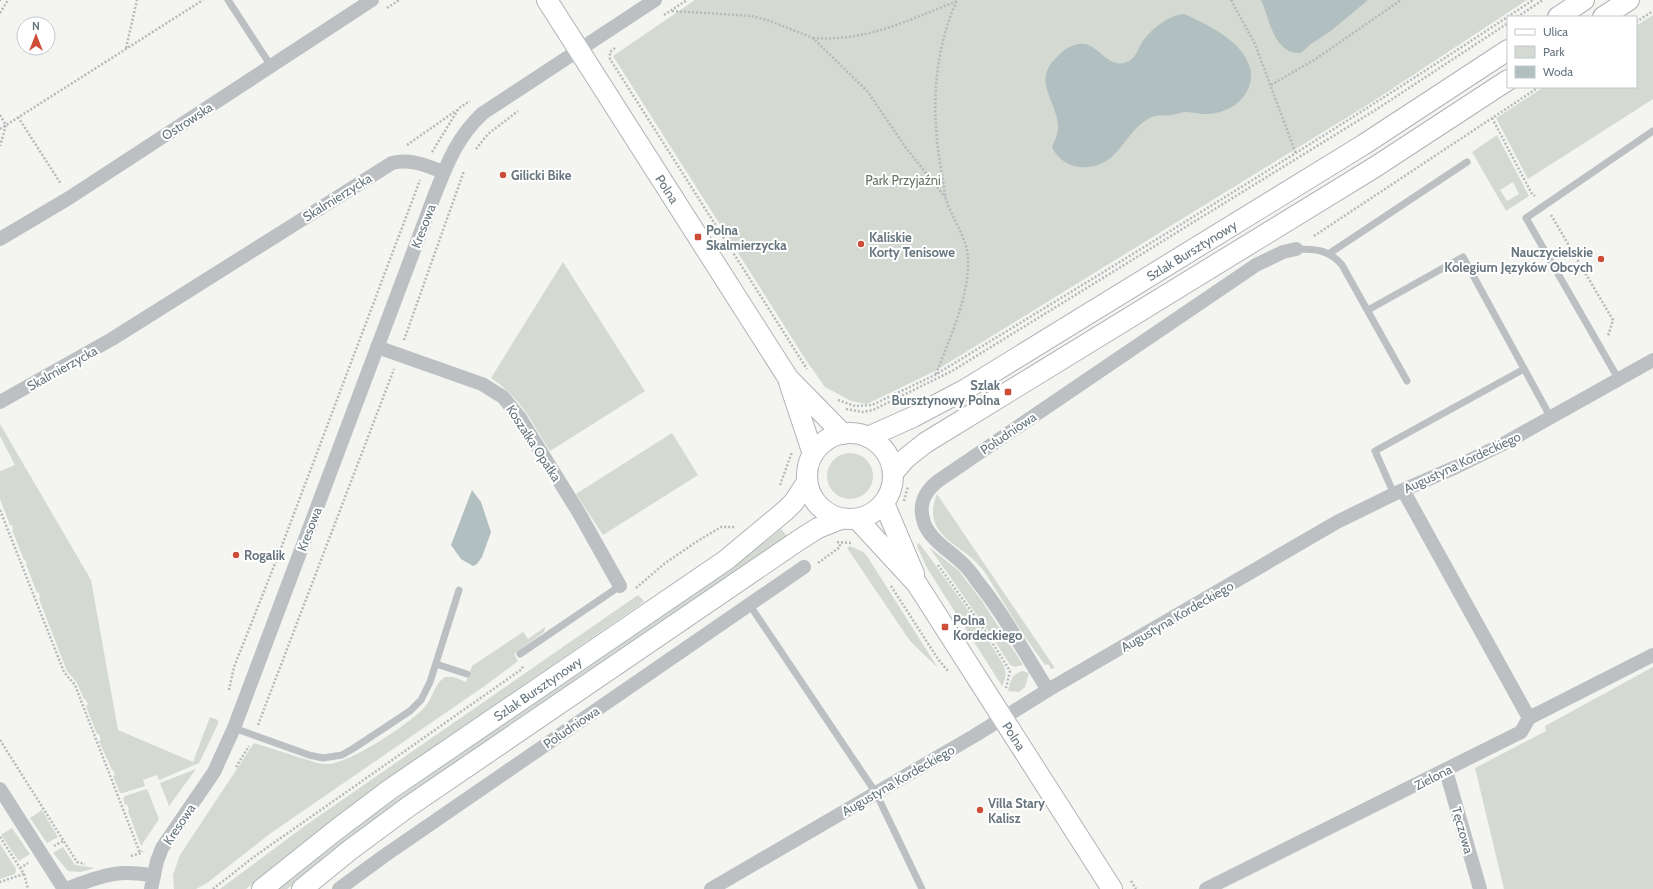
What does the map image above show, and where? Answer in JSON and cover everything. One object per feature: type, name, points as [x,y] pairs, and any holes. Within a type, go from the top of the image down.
[{"type":"main road","name":"Polna","points":[[547,0],[788,378],[844,434]]},
{"type":"main road","points":[[1560,16],[1584,0]]},
{"type":"main road","points":[[1605,16],[1629,0]]},
{"type":"main road","name":"Szlak Bursztynowy","points":[[868,437],[913,417],[966,389],[1375,138],[1507,51]]},
{"type":"main road","name":"Szlak Bursztynowy","points":[[893,472],[905,459],[925,443],[1375,167],[1507,81]]},
{"type":"main road","name":"Polna","points":[[788,378],[813,454]]},
{"type":"main road","points":[[844,434],[855,434],[868,437],[878,444],[891,462],[893,483],[890,494],[877,510],[867,516],[849,519],[829,514],[818,506],[811,495],[807,482],[807,472],[813,454],[820,445],[830,438],[844,434]]},
{"type":"main road","name":"Szlak Bursztynowy","points":[[262,889],[389,790],[726,560],[786,510],[800,494],[807,482]]},
{"type":"main road","name":"Polna","points":[[884,503],[917,584],[1112,889]]},
{"type":"main road","name":"Polna","points":[[849,519],[917,584]]},
{"type":"main road","name":"Szlak Bursztynowy","points":[[302,889],[350,850],[415,802],[799,540],[818,528],[849,519]]},
{"type":"street","name":"Ostrowska","points":[[0,239],[69,198],[372,0]]},
{"type":"street","points":[[444,172],[455,146],[472,123],[496,104],[654,0]]},
{"type":"street","name":"Skalmierzycka","points":[[0,402],[112,339],[392,163],[406,161],[414,162],[444,172]]},
{"type":"street","name":"Kresowa","points":[[154,885],[157,861],[162,848],[214,772],[234,728],[444,172]]},
{"type":"street","name":"Południowa","points":[[1048,690],[978,581],[960,561],[931,534],[925,525],[922,514],[924,495],[930,487],[938,481],[1218,290],[1271,257],[1296,249]]},
{"type":"street","name":"Koszałka Opałka","points":[[377,347],[482,384],[503,397],[512,407],[625,589]]},
{"type":"street","name":"Augustyna Kordeckiego","points":[[710,889],[876,793],[998,711],[1048,690],[1338,522],[1399,492],[1478,457],[1551,418],[1653,360]]},
{"type":"street","points":[[1399,492],[1529,718]]},
{"type":"street","name":"Południowa","points":[[340,889],[384,856],[804,566]]},
{"type":"street","name":"Zielona","points":[[1206,889],[1446,771],[1521,732],[1529,718],[1653,656]]},
{"type":"street","name":"Tęczowa","points":[[1446,771],[1480,889]]},
{"type":"street","points":[[0,788],[65,889],[104,875],[128,872],[154,885]]},
{"type":"lane","points":[[228,0],[271,66]]},
{"type":"lane","points":[[1619,380],[1526,218],[1653,131]]},
{"type":"lane","points":[[1330,253],[1467,162]]},
{"type":"lane","points":[[1296,249],[1321,250],[1330,253],[1342,264],[1406,381]]},
{"type":"lane","points":[[1368,310],[1463,257],[1551,418]]},
{"type":"lane","points":[[1399,492],[1375,451],[1524,369]]},
{"type":"lane","points":[[522,658],[625,589]]},
{"type":"lane","points":[[234,728],[309,755],[323,758],[342,755],[410,711],[422,700],[436,664],[459,590]]},
{"type":"lane","points":[[749,604],[876,793],[922,889]]},
{"type":"lane","points":[[436,664],[467,674]]},
{"type":"path","points":[[0,13],[8,0]]},
{"type":"path","points":[[126,49],[137,0]]},
{"type":"path","points":[[0,129],[202,0]]},
{"type":"path","points":[[659,19],[687,0]]},
{"type":"path","points":[[672,10],[752,16],[770,21],[813,38],[838,39],[861,36],[896,25],[957,0]]},
{"type":"path","points":[[935,374],[966,286],[968,269],[968,256],[965,244],[946,198],[936,137],[935,98],[943,41],[957,0]]},
{"type":"path","points":[[1231,0],[1255,44],[1272,85],[1296,154]]},
{"type":"path","points":[[1272,85],[1314,60],[1401,0]]},
{"type":"path","points":[[1510,16],[1534,0]]},
{"type":"path","points":[[1519,16],[1543,0]]},
{"type":"path","points":[[1637,21],[1653,11]]},
{"type":"path","points":[[833,398],[855,406],[872,405],[935,374],[1296,154],[1427,71],[1507,18]]},
{"type":"path","points":[[842,407],[853,411],[863,412],[873,410],[952,371],[1377,110],[1507,24]]},
{"type":"path","points":[[813,38],[868,92],[906,148],[946,198]]},
{"type":"path","points":[[620,44],[610,52],[610,59],[808,370]]},
{"type":"path","points":[[1296,249],[1537,88]]},
{"type":"path","points":[[392,163],[400,150],[459,108]]},
{"type":"path","points":[[474,151],[488,134],[524,108]]},
{"type":"path","points":[[0,116],[6,125],[0,146]]},
{"type":"path","points":[[18,117],[69,198]]},
{"type":"path","points":[[1492,118],[1532,194],[1545,205],[1613,320],[1607,338]]},
{"type":"path","points":[[234,769],[254,735],[399,355],[425,277],[464,170]]},
{"type":"path","points":[[779,490],[792,450]]},
{"type":"path","points":[[0,510],[64,672],[75,685],[140,854]]},
{"type":"path","points":[[625,589],[721,527],[734,527],[740,524]]},
{"type":"path","points":[[849,538],[856,540]]},
{"type":"path","points":[[832,543],[840,542],[853,544]]},
{"type":"path","points":[[804,566],[807,571],[840,546],[840,542]]},
{"type":"path","points":[[934,559],[980,623],[1010,671],[998,711]]},
{"type":"path","points":[[887,580],[938,659],[951,674]]},
{"type":"path","points":[[213,889],[286,834],[522,670],[522,658]]},
{"type":"path","points":[[0,740],[63,840]]},
{"type":"path","points":[[0,837],[24,874],[28,889]]},
{"type":"path","points":[[20,868],[33,860]]},
{"type":"path","points":[[0,882],[24,874]]},
{"type":"green space","name":"Park Przyjaźni","points":[[695,0],[1527,0],[1372,102],[935,371],[867,404],[851,401],[825,387],[806,360],[613,56]]},
{"type":"green space","points":[[1653,15],[1653,99],[1528,179],[1496,118],[1542,88],[1637,88],[1637,25]]},
{"type":"green space","points":[[1497,135],[1529,196],[1506,211],[1472,152]],"holes":[[[1513,182],[1519,194],[1507,201],[1500,190]]]},
{"type":"green space","points":[[563,262],[645,391],[550,451],[518,402],[491,378]]},
{"type":"green space","points":[[0,424],[91,580],[118,730],[193,762],[210,717],[218,720],[218,724],[199,763],[159,780],[157,775],[143,780],[145,786],[120,793],[113,776],[115,775],[113,770],[99,741],[101,740],[99,734],[97,734],[86,706],[88,704],[84,699],[77,683],[67,671],[39,599],[39,592],[37,593],[26,564],[27,563],[24,560],[12,530],[12,525],[10,525],[0,499],[0,471],[15,465],[0,436]]},
{"type":"green space","points":[[672,433],[698,475],[603,535],[576,494]]},
{"type":"green space","points":[[846,453],[854,453],[863,457],[869,463],[873,476],[869,489],[863,495],[854,499],[846,499],[837,495],[831,489],[827,480],[827,472],[831,463],[837,457]]},
{"type":"green space","points":[[937,494],[1055,668],[1051,669],[1048,664],[1045,665],[1023,634],[981,568],[972,558],[947,539],[941,532],[933,516]]},
{"type":"green space","points":[[781,529],[787,536],[345,842],[287,889],[278,889],[381,809],[744,559]]},
{"type":"green space","points":[[918,543],[979,625],[1004,666],[1005,676],[1002,686],[927,568],[917,546]]},
{"type":"green space","points":[[850,546],[863,552],[867,556],[938,668],[910,641],[847,548]]},
{"type":"green space","points":[[929,547],[959,571],[982,601],[1023,665],[1015,667],[1010,665],[993,638]]},
{"type":"green space","points":[[638,595],[644,601],[638,606],[446,738],[341,813],[246,889],[220,889],[306,825]]},
{"type":"green space","points":[[545,627],[544,632],[514,654],[518,661],[486,685],[271,833],[207,883],[196,889],[174,889],[173,875],[180,855],[254,743],[319,763],[335,763],[361,752],[404,725],[423,709],[429,701],[435,688],[445,677],[453,677],[466,682],[472,666],[523,632],[528,639]]},
{"type":"green space","points":[[1653,667],[1653,889],[1504,889],[1475,768],[1546,731],[1545,726]]},
{"type":"green space","points":[[1023,671],[1029,673],[1025,687],[1019,692],[1008,691],[1014,676]]},
{"type":"green space","points":[[196,769],[169,806],[160,783]]},
{"type":"green space","points":[[147,789],[159,819],[141,846],[128,811],[127,804],[125,805],[123,799],[125,796]]},
{"type":"green space","points":[[42,810],[58,837],[47,843],[30,818]]},
{"type":"green space","points":[[12,828],[30,854],[19,861],[1,835]]},
{"type":"green space","points":[[0,844],[16,869],[15,874],[0,879]]},
{"type":"green space","points":[[63,847],[75,865],[95,868],[80,872],[68,871],[53,853]]},
{"type":"water","points":[[1261,0],[1368,0],[1301,53],[1292,52],[1284,48],[1278,42]]},
{"type":"water","points":[[1184,14],[1223,35],[1240,49],[1246,58],[1251,73],[1251,80],[1244,97],[1234,106],[1215,113],[1201,114],[1184,112],[1151,117],[1133,132],[1115,154],[1099,165],[1077,167],[1062,160],[1052,147],[1058,130],[1058,124],[1047,90],[1046,74],[1050,65],[1067,48],[1083,44],[1090,46],[1114,62],[1121,63],[1129,61],[1135,56],[1141,44],[1154,29],[1172,17]]},
{"type":"water","points":[[472,490],[481,502],[491,532],[482,557],[477,564],[473,566],[461,559],[451,545]]},
{"type":"place","name":"Gilicki Bike","points":[[503,175]]},
{"type":"place","name":"Polna Skalmierzycka","points":[[698,237]]},
{"type":"place","name":"Kaliskie Korty Tenisowe","points":[[861,244]]},
{"type":"place","name":"Nauczycielskie Kolegium Języków Obcych","points":[[1601,259]]},
{"type":"place","name":"Szlak Bursztynowy Polna","points":[[1008,392]]},
{"type":"place","name":"Rogalik","points":[[236,555]]},
{"type":"place","name":"Polna Kordeckiego","points":[[945,627]]},
{"type":"place","name":"Villa Stary Kalisz","points":[[980,810]]}]
